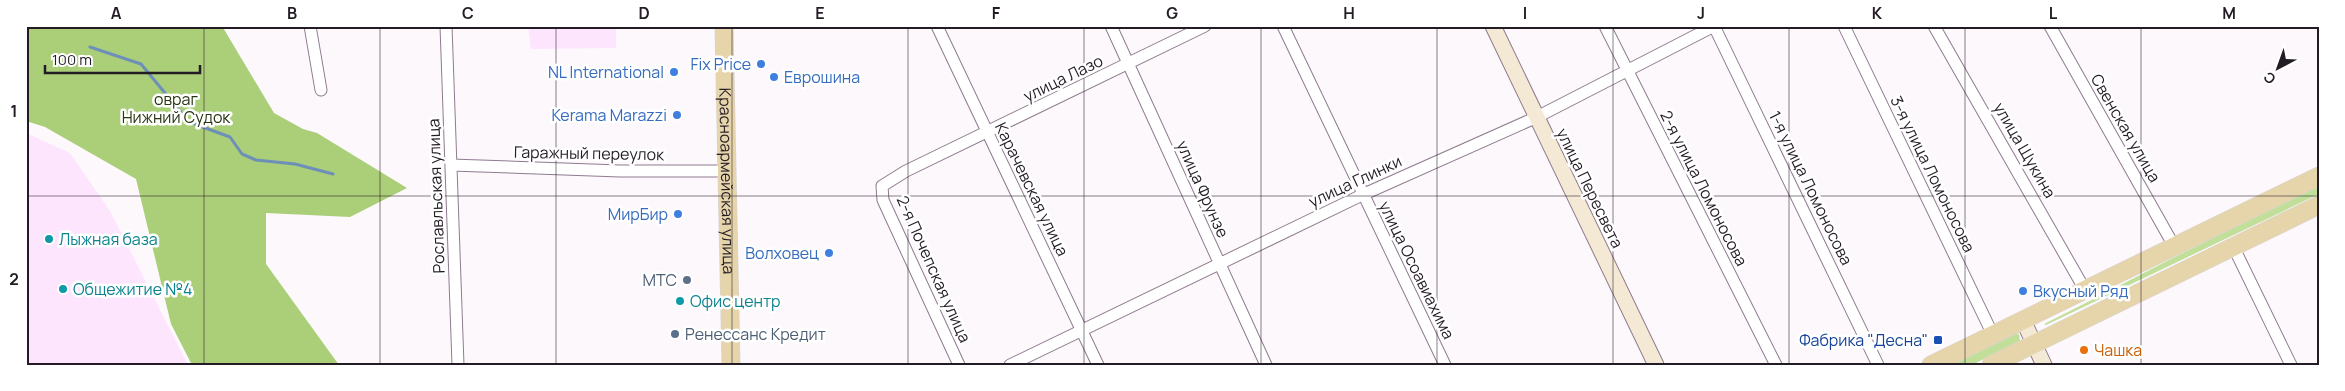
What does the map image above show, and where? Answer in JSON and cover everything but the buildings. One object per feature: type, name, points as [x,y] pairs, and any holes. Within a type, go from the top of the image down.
[{"type":"main road","name":"Красноармейская улица","points":[[724,26],[731,365]]},
{"type":"main road","name":"улица Пересвета","points":[[1493,26],[1656,365]]},
{"type":"main road","points":[[1931,365],[2319,176]]},
{"type":"main road","points":[[1991,365],[2319,205]]},
{"type":"main road","points":[[2023,320],[2044,365]]},
{"type":"street","points":[[310,26],[322,90]]},
{"type":"street","name":"Рославльская улица","points":[[446,26],[458,365]]},
{"type":"street","name":"Карачевская улица","points":[[937,26],[1098,365]]},
{"type":"street","name":"улица Фрунзе","points":[[1111,26],[1266,365]]},
{"type":"street","name":"улица Лазо","points":[[882,186],[906,171],[988,133],[1205,26]]},
{"type":"street","name":"улица Осоавиахима","points":[[1283,26],[1362,195],[1445,365]]},
{"type":"street","name":"2-я улица Ломоносова","points":[[1605,26],[1776,365]]},
{"type":"street","name":"улица Глинки","points":[[1010,365],[1362,195],[1537,117],[1714,26]]},
{"type":"street","name":"1-я улица Ломоносова","points":[[1714,26],[1878,365]]},
{"type":"street","name":"3-я улица Ломоносова","points":[[1844,26],[1993,335]]},
{"type":"street","name":"улица Щукина","points":[[1934,26],[2085,290]]},
{"type":"street","name":"Свенская улица","points":[[2050,26],[2174,246]]},
{"type":"street","name":"Гаражный переулок","points":[[451,165],[620,171],[727,171]]},
{"type":"street","name":"2-я Почепская улица","points":[[882,186],[883,200],[959,365]]},
{"type":"street","points":[[2233,246],[2291,365]]},
{"type":"shaded area","points":[[528,26],[616,26],[616,48],[531,49]]},
{"type":"shaded area","points":[[26,133],[70,153],[110,211],[188,365],[26,365]]},
{"type":"green space","name":"овраг Нижний Судок","points":[[26,26],[222,26],[274,113],[303,129],[317,133],[407,188],[350,217],[266,213],[266,264],[339,365],[192,365],[171,324],[136,179],[45,127],[26,121]]},
{"type":"green space","points":[[2319,185],[2319,194],[2046,325],[2044,324],[2250,219]]},
{"type":"green space","points":[[2015,333],[2019,334],[2020,341],[1972,365],[1950,365]]},
{"type":"waterway","points":[[90,47],[141,64],[189,122],[230,137],[242,154],[256,160],[295,164],[333,174]]},
{"type":"place","name":"Fix Price","points":[[761,64]]},
{"type":"place","name":"NL International","points":[[674,72]]},
{"type":"place","name":"Еврошина","points":[[774,77]]},
{"type":"place","name":"Kerama Marazzi","points":[[677,115]]},
{"type":"place","name":"МирБир","points":[[678,214]]},
{"type":"place","name":"Лыжная база","points":[[49,239]]},
{"type":"place","name":"Волховец","points":[[829,253]]},
{"type":"place","name":"МТС","points":[[687,280]]},
{"type":"place","name":"Общежитие №4","points":[[63,289]]},
{"type":"place","name":"Вкусный Ряд","points":[[2023,291]]},
{"type":"place","name":"Офис центр","points":[[680,301]]},
{"type":"place","name":"Ренессанс Кредит","points":[[675,334]]},
{"type":"place","name":"Фабрика \"Десна\"","points":[[1938,340]]},
{"type":"place","name":"Чашка","points":[[2084,350]]}]
